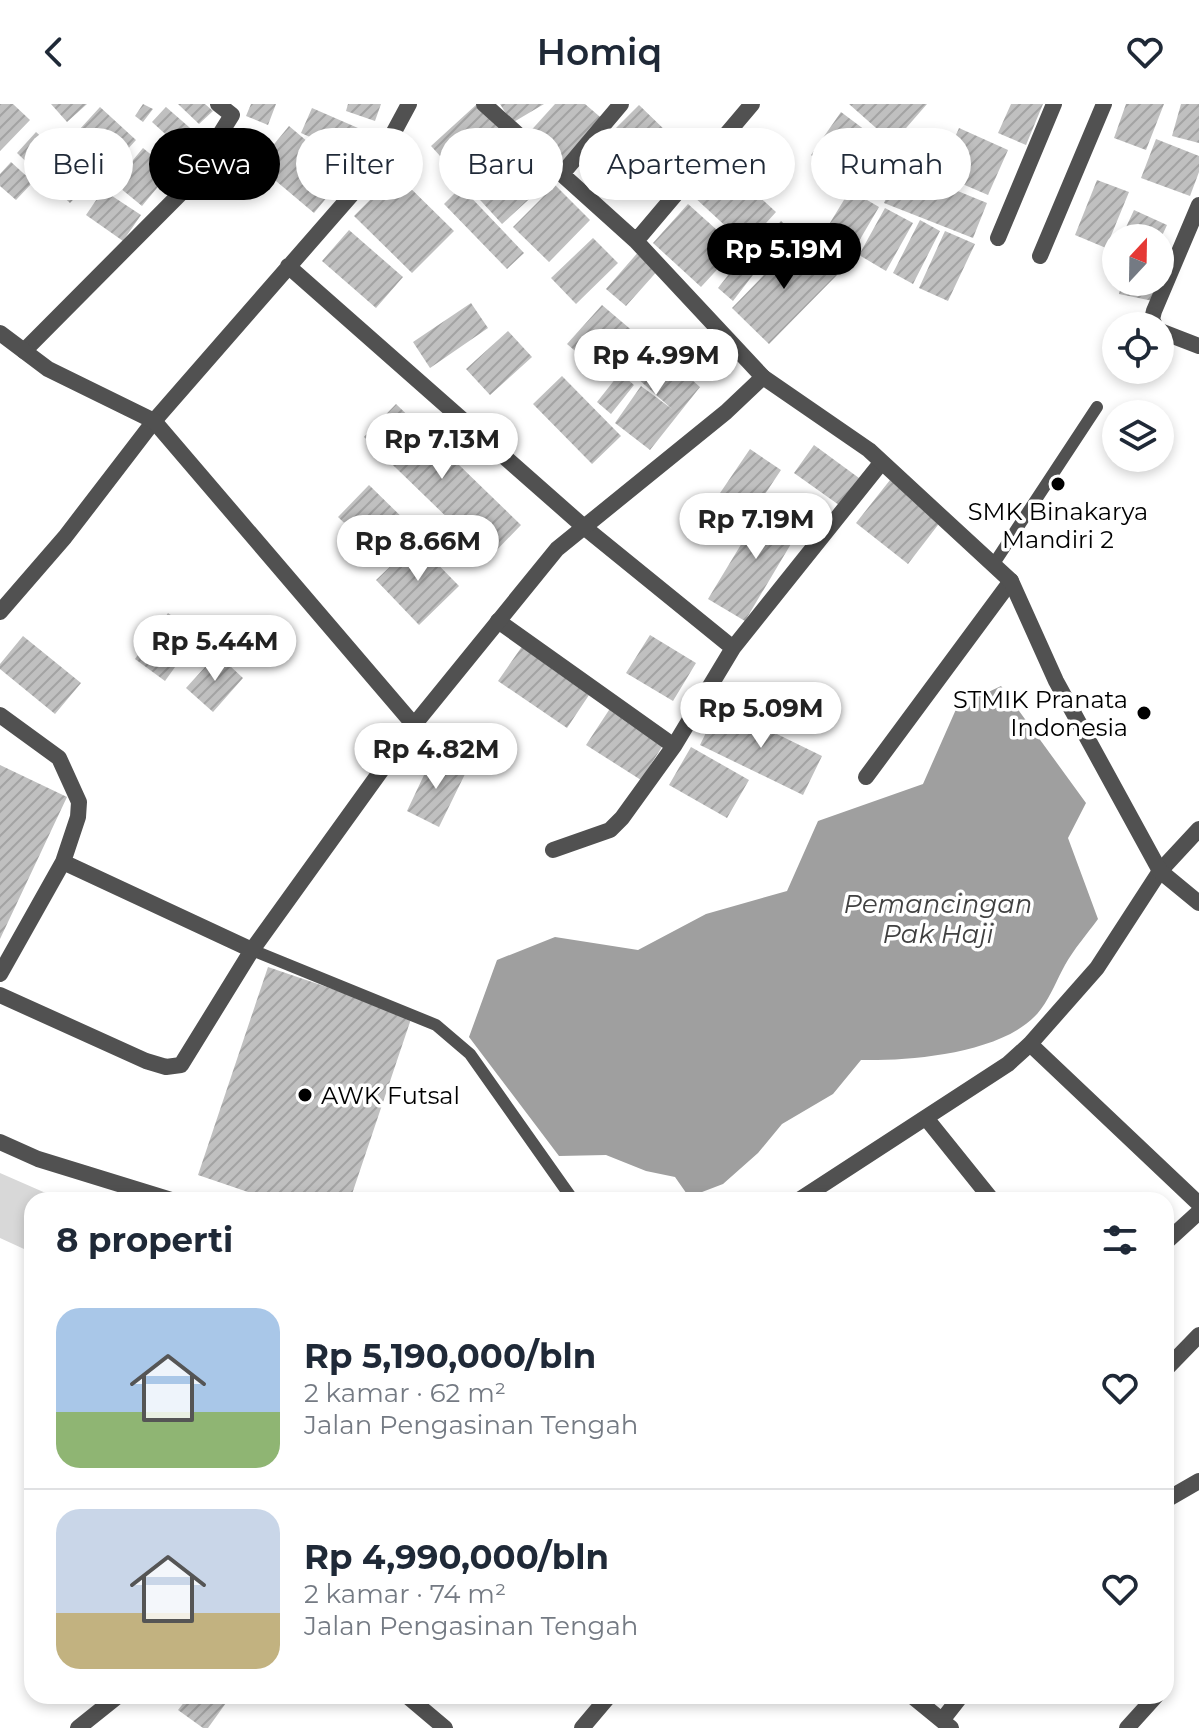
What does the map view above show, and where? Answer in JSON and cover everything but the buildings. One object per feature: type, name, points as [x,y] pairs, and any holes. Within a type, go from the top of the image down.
[{"type":"street","points":[[24,351],[187,187],[232,115],[218,104]]},
{"type":"street","points":[[0,612],[65,537],[154,421],[374,169],[409,104]]},
{"type":"street","points":[[484,104],[511,128]]},
{"type":"street","points":[[563,173],[621,104]]},
{"type":"street","points":[[636,241],[752,104]]},
{"type":"street","points":[[998,238],[1054,104]]},
{"type":"street","points":[[1040,256],[1104,104]]},
{"type":"street","points":[[563,175],[636,241],[763,377],[869,450],[1011,581],[1056,681],[1160,871],[1199,903]]},
{"type":"street","points":[[1159,312],[1197,213]]},
{"type":"street","points":[[288,266],[584,527],[733,648]]},
{"type":"street","points":[[0,333],[48,369],[154,421],[414,725]]},
{"type":"street","points":[[1174,335],[1199,346]]},
{"type":"street","points":[[0,995],[146,1061],[166,1067],[181,1065],[252,950],[414,725],[557,549],[726,412],[763,377]]},
{"type":"street","points":[[553,850],[610,830],[622,818],[674,746],[733,648],[881,463]]},
{"type":"street","points":[[866,777],[1011,581]]},
{"type":"street","points":[[498,621],[674,746]]},
{"type":"street","points":[[0,715],[59,758],[79,802],[78,817],[63,862],[0,974]]},
{"type":"street","points":[[811,1192],[1008,1064],[1030,1044],[1097,968],[1160,871],[1199,829]]},
{"type":"street","points":[[63,862],[252,950]]},
{"type":"street","points":[[1030,1044],[1199,1204]]},
{"type":"street","points":[[926,1118],[986,1192]]},
{"type":"street","points":[[0,1142],[38,1159],[145,1192]]},
{"type":"street","points":[[1174,1235],[1199,1212]]},
{"type":"street","points":[[1174,1361],[1199,1335]]},
{"type":"street","points":[[1174,1495],[1199,1481]]},
{"type":"street","points":[[85,1726],[109,1704]]},
{"type":"street","points":[[422,1704],[445,1728]]},
{"type":"street","points":[[582,1728],[602,1704]]},
{"type":"street","points":[[922,1704],[947,1724],[957,1704]]},
{"type":"street","points":[[1127,1728],[1149,1704]]},
{"type":"lane","points":[[993,565],[1097,407]]},
{"type":"lane","points":[[252,950],[436,1025],[470,1054],[567,1192]]},
{"type":"shaded area","points":[[0,1173],[43,1192],[24,1192],[24,1249],[0,1238]]},
{"type":"water","name":"Pemancingan Pak Haji","points":[[1001,686],[1086,803],[1068,838],[1098,919],[1069,959],[1041,1009],[1026,1024],[1007,1036],[983,1045],[932,1056],[861,1060],[833,1094],[782,1124],[758,1153],[723,1184],[702,1192],[686,1192],[675,1177],[646,1171],[606,1155],[559,1156],[469,1037],[497,960],[555,937],[638,950],[706,914],[787,891],[818,821],[923,784],[957,707]]},
{"type":"place","name":"SMK Binakarya Mandiri 2","points":[[1058,484]]},
{"type":"place","name":"STMIK Pranata Indonesia","points":[[1144,713]]},
{"type":"place","name":"AWK Futsal","points":[[305,1095]]}]
